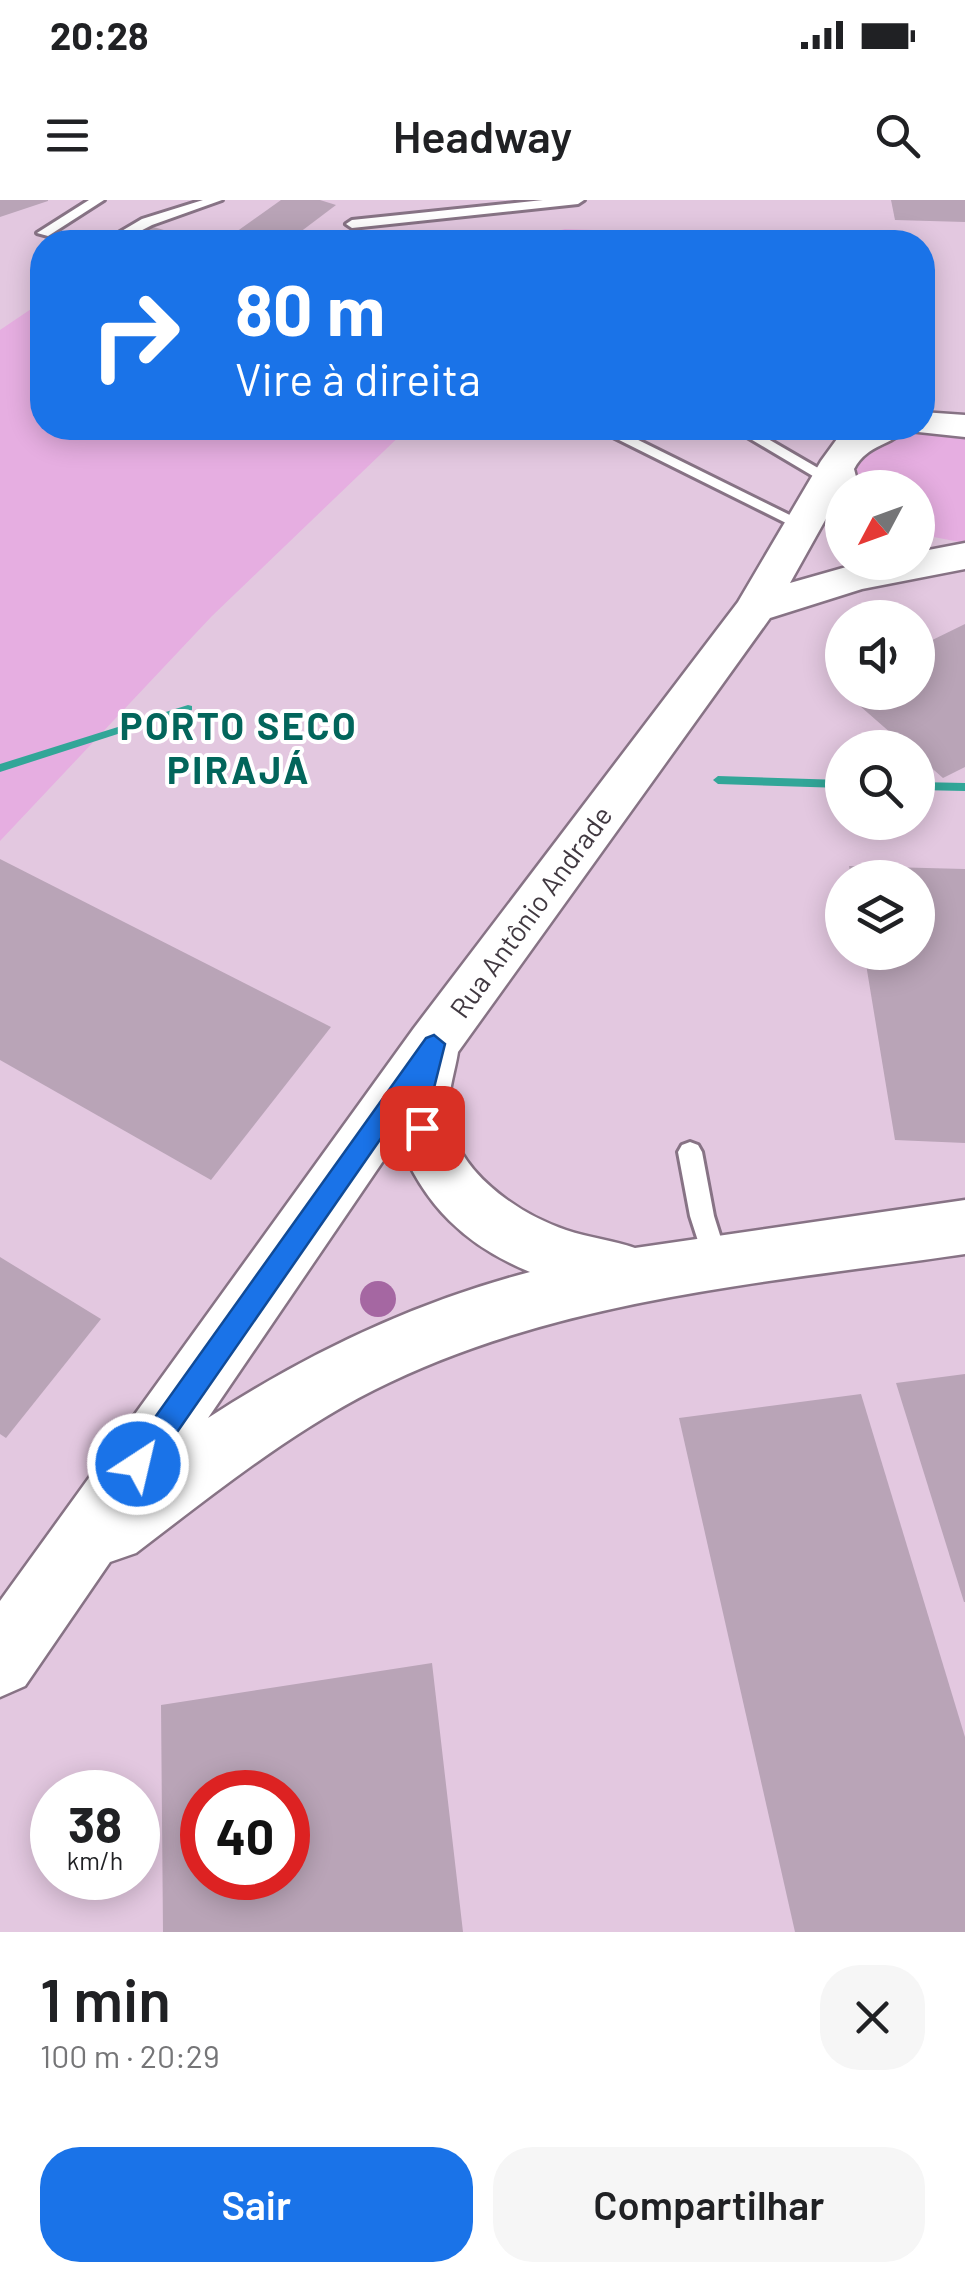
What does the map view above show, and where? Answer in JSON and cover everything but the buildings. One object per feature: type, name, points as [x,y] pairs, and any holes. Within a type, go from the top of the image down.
[{"type":"street","points":[[935,424],[965,426]]},
{"type":"street","name":"Rua Antônio Andrade","points":[[839,470],[845,449],[858,440]]},
{"type":"street","name":"Rua Antônio Andrade","points":[[0,1661],[434,1044],[756,608],[825,497]]},
{"type":"street","points":[[935,549],[965,554]]},
{"type":"street","points":[[756,608],[856,576],[965,554]]},
{"type":"street","points":[[434,1044],[422,1088],[422,1128],[438,1163],[463,1197],[496,1225],[540,1252],[582,1266],[638,1276]]},
{"type":"street","points":[[70,1562],[272,1414],[353,1368],[445,1328],[540,1298],[638,1276],[965,1227]]},
{"type":"lane","points":[[49,230],[98,200]]},
{"type":"lane","points":[[132,230],[216,200]]},
{"type":"lane","points":[[352,224],[578,200]]},
{"type":"lane","points":[[628,440],[804,526]]},
{"type":"lane","points":[[760,440],[825,476]]},
{"type":"lane","points":[[690,1152],[702,1216],[717,1264]]},
{"type":"shaded area","name":"PORTO SECO PIRAJÁ","points":[[0,200],[965,200],[965,1932],[0,1932]]},
{"type":"shaded area","points":[[30,310],[30,440],[395,440],[212,616],[0,841],[0,330]]},
{"type":"shaded area","points":[[935,432],[965,436],[965,543],[935,537],[935,470],[856,470],[866,451],[887,440],[935,440]]},
{"type":"waterway","points":[[0,768],[188,708]]},
{"type":"waterway","points":[[718,780],[825,783]]},
{"type":"waterway","points":[[935,786],[965,787]]},
{"type":"district","name":"PORTO SECO PIRAJÁ","points":[[239,749]]},
{"type":"route","points":[[138,1464],[434,1044],[422,1088],[422,1128]]}]
